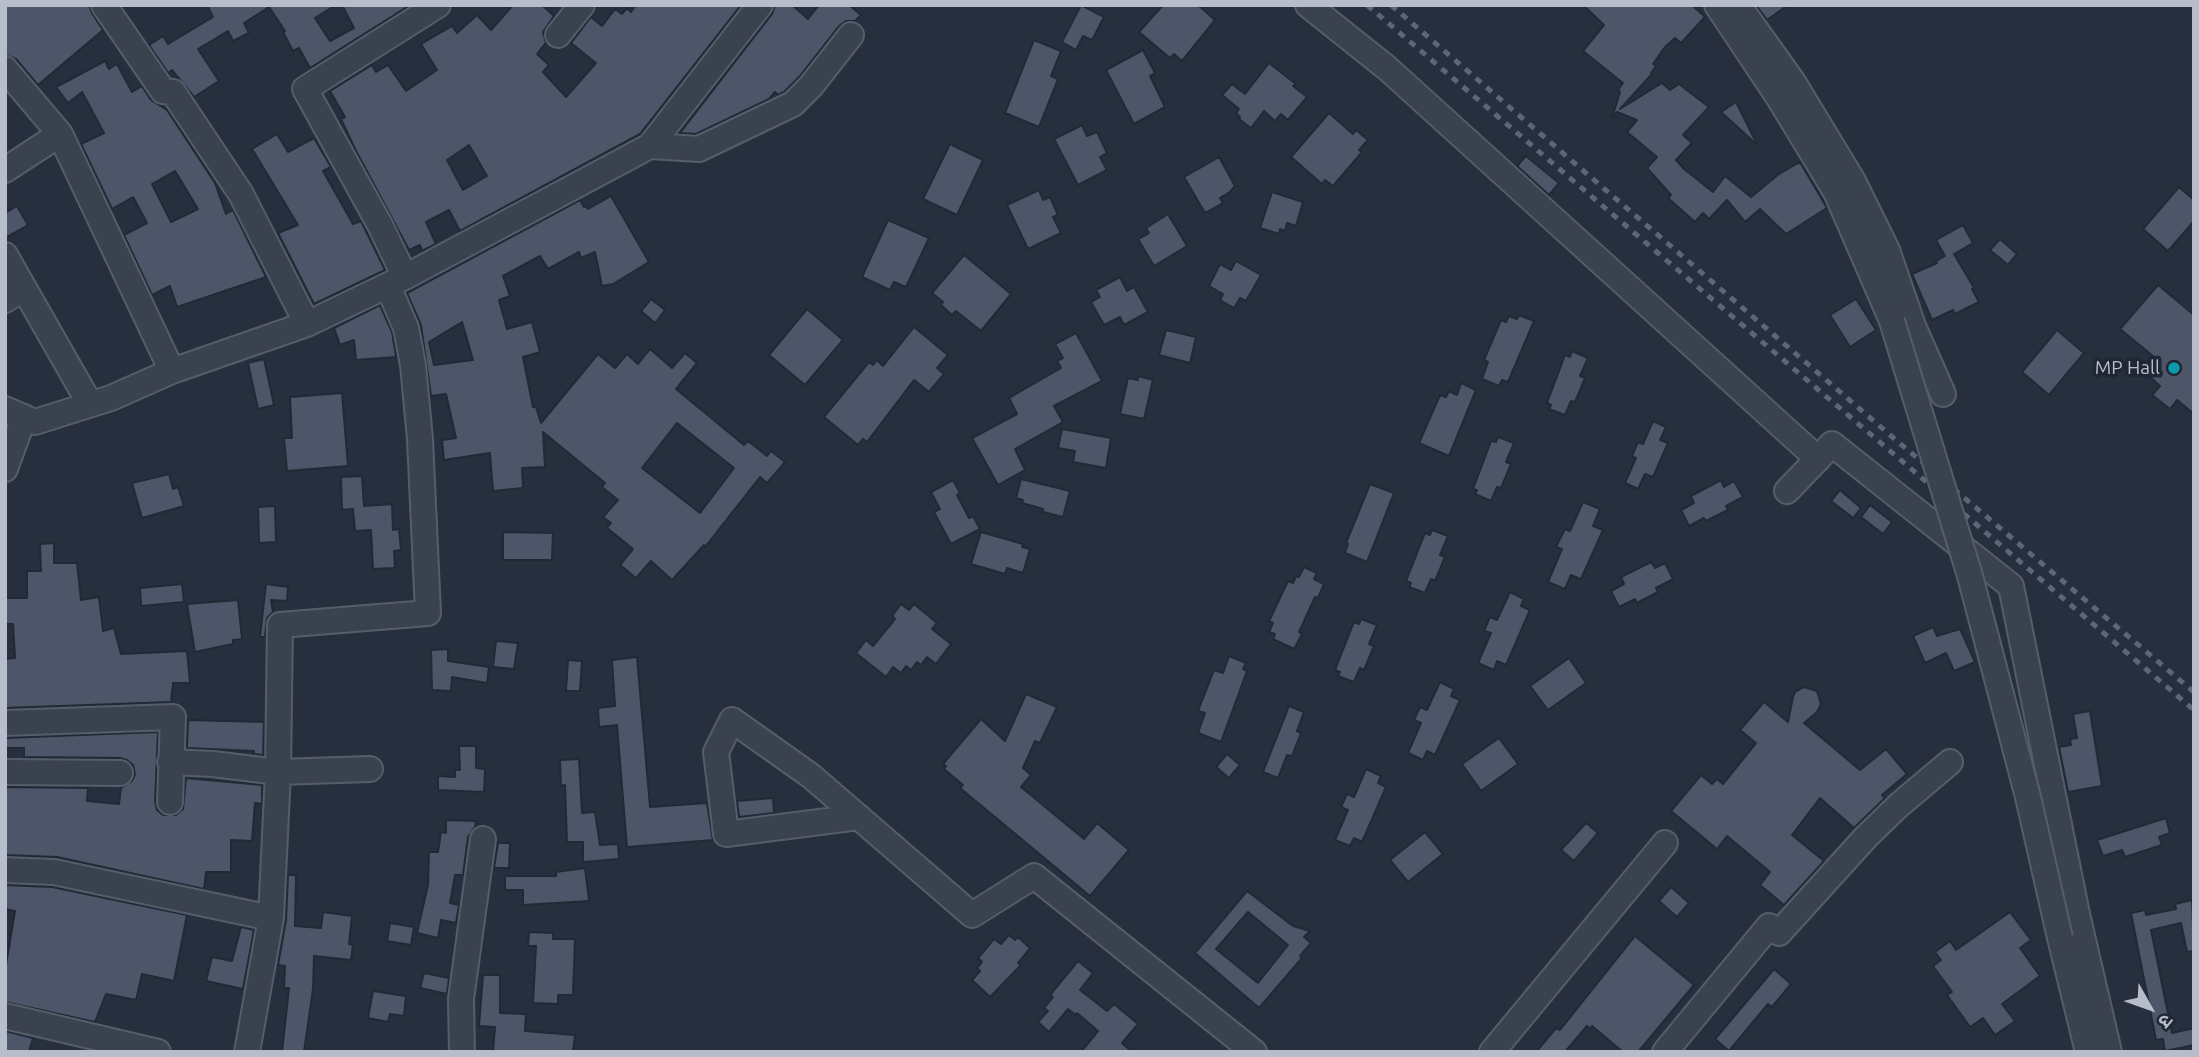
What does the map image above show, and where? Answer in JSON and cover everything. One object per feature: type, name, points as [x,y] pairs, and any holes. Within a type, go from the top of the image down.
[{"type":"street","points":[[104,5],[163,91],[173,92],[241,194],[307,324]]},
{"type":"street","points":[[247,1052],[271,918],[278,772],[280,625],[428,613],[413,365],[396,281],[380,225],[305,89],[438,5]]},
{"type":"street","points":[[558,35],[582,5]]},
{"type":"street","points":[[5,469],[15,413],[35,422],[111,398],[172,371],[307,324],[396,281],[650,146],[760,5]]},
{"type":"street","points":[[1308,5],[1387,68],[1818,459]]},
{"type":"street","points":[[1717,5],[1779,98],[1836,192],[1892,321],[1970,576],[2028,797],[2088,1052]]},
{"type":"street","points":[[1738,5],[1793,82],[1853,181],[1887,250],[1913,326],[1943,394]]},
{"type":"street","points":[[650,146],[699,149],[793,104],[811,86],[851,34]]},
{"type":"street","points":[[5,69],[60,134],[172,371]]},
{"type":"street","points":[[5,170],[60,134]]},
{"type":"street","points":[[5,255],[15,294],[90,404]]},
{"type":"street","points":[[1787,491],[1832,444],[2011,586],[2077,914],[2109,1052]]},
{"type":"street","points":[[5,723],[173,717],[170,802]]},
{"type":"street","points":[[859,817],[726,834],[716,752],[732,720],[811,776],[859,817],[972,915],[1034,876],[1254,1052]]},
{"type":"street","points":[[170,762],[278,772],[370,769]]},
{"type":"street","points":[[1665,1052],[1774,929],[1898,806],[1950,762]]},
{"type":"street","points":[[5,772],[120,773]]},
{"type":"street","points":[[462,1052],[461,999],[483,839]]},
{"type":"street","points":[[1492,1052],[1665,843]]},
{"type":"street","points":[[5,870],[54,872],[271,918]]},
{"type":"street","points":[[5,1016],[158,1052]]},
{"type":"building","points":[[5,5],[89,5],[103,30],[38,85],[16,59],[5,55]]},
{"type":"building","points":[[207,5],[336,5],[315,18],[330,41],[354,28],[342,5],[410,5],[310,68],[299,48],[293,51],[283,32],[285,31],[269,7],[244,23],[249,33],[233,41],[228,31],[198,49],[219,81],[194,97],[172,70],[168,73],[149,45],[163,36],[168,44],[213,17]]},
{"type":"building","points":[[513,5],[542,5],[554,16],[543,32],[546,43],[537,54],[549,65],[543,72],[566,97],[596,63],[571,43],[591,17],[602,26],[615,9],[622,14],[627,8],[631,12],[636,5],[741,5],[640,134],[460,231],[449,210],[426,222],[436,244],[422,251],[420,245],[409,250],[355,149],[341,119],[345,117],[330,91],[372,65],[376,72],[388,65],[406,91],[437,70],[421,44],[452,26],[457,33],[477,15],[491,30]],"holes":[[[469,145],[487,176],[463,190],[447,160]]]},
{"type":"building","points":[[775,5],[792,5],[808,19],[819,5],[849,5],[861,15],[855,21],[846,21],[839,26],[784,92],[778,95],[775,92],[769,99],[696,134],[680,133],[772,14]]},
{"type":"building","points":[[1081,5],[1104,17],[1092,40],[1083,36],[1076,50],[1062,42]]},
{"type":"building","points":[[1163,5],[1198,5],[1215,20],[1182,61],[1174,54],[1170,58],[1139,32]]},
{"type":"building","points":[[1583,5],[1692,5],[1705,17],[1681,43],[1675,38],[1665,47],[1653,64],[1656,66],[1652,74],[1620,109],[1662,83],[1670,90],[1679,84],[1709,107],[1683,135],[1692,143],[1676,160],[1684,169],[1713,192],[1725,176],[1751,197],[1779,174],[1800,162],[1827,208],[1786,234],[1760,209],[1745,222],[1727,200],[1709,219],[1703,213],[1695,222],[1668,198],[1671,195],[1647,168],[1657,157],[1627,132],[1637,120],[1617,112],[1612,118],[1620,92],[1618,90],[1623,83],[1583,51],[1604,25]]},
{"type":"building","points":[[1756,5],[1788,5],[1767,20]]},
{"type":"building","points":[[1034,40],[1061,51],[1051,76],[1058,79],[1039,127],[1005,113]]},
{"type":"building","points":[[1143,50],[1155,73],[1150,76],[1165,107],[1134,124],[1106,70]]},
{"type":"building","points":[[105,61],[109,69],[117,64],[132,92],[142,86],[151,100],[167,110],[215,183],[226,214],[233,210],[266,277],[177,307],[170,286],[152,295],[124,235],[147,223],[133,197],[112,209],[81,144],[104,133],[82,92],[68,103],[56,87]],"holes":[[[175,171],[198,209],[171,222],[152,184]]]},
{"type":"building","points":[[1269,63],[1296,84],[1293,86],[1307,97],[1288,120],[1281,114],[1275,121],[1264,111],[1251,128],[1239,119],[1236,113],[1239,109],[1222,95],[1232,84],[1245,94]]},
{"type":"building","points":[[1736,102],[1757,144],[1721,112]]},
{"type":"building","points":[[1329,113],[1353,134],[1356,130],[1368,140],[1359,150],[1362,152],[1333,186],[1325,180],[1322,184],[1291,157]]},
{"type":"building","points":[[1082,125],[1087,136],[1097,132],[1107,153],[1100,157],[1107,170],[1078,185],[1054,139]]},
{"type":"building","points":[[277,134],[288,152],[314,138],[331,167],[323,171],[353,224],[361,221],[385,270],[314,304],[278,233],[298,225],[252,149]]},
{"type":"building","points":[[950,144],[983,160],[957,215],[923,199]]},
{"type":"building","points":[[1526,156],[1559,183],[1549,195],[1517,166]]},
{"type":"building","points":[[1219,157],[1235,186],[1220,198],[1223,203],[1205,213],[1184,177]]},
{"type":"building","points":[[2179,187],[2194,200],[2194,221],[2168,251],[2143,229]]},
{"type":"building","points":[[1039,190],[1043,200],[1050,197],[1058,215],[1053,217],[1061,233],[1028,249],[1007,205]]},
{"type":"building","points":[[1272,192],[1303,202],[1296,226],[1287,223],[1285,231],[1280,229],[1279,234],[1260,228]]},
{"type":"building","points":[[611,196],[649,262],[613,284],[602,286],[595,252],[581,258],[579,252],[548,269],[540,256],[503,276],[510,296],[499,300],[507,329],[532,322],[540,352],[523,357],[533,407],[536,407],[541,423],[598,354],[615,368],[627,354],[638,364],[650,349],[672,368],[685,353],[697,363],[676,389],[744,445],[748,441],[767,456],[771,451],[785,462],[767,483],[760,477],[705,547],[704,545],[672,580],[651,561],[636,578],[620,565],[633,549],[607,528],[611,523],[603,517],[618,500],[602,487],[605,483],[543,432],[545,467],[522,468],[523,488],[493,491],[490,453],[444,460],[442,440],[456,438],[446,394],[431,396],[421,325],[407,293],[580,200],[588,209]],"holes":[[[462,322],[473,360],[434,365],[429,342]],[[677,423],[734,468],[700,513],[642,468]]]},
{"type":"building","points":[[17,206],[28,225],[5,238],[5,213]]},
{"type":"building","points":[[1168,214],[1187,246],[1154,266],[1138,239],[1149,233],[1146,228]]},
{"type":"building","points":[[888,220],[929,238],[906,287],[894,282],[890,290],[862,277]]},
{"type":"building","points":[[1963,225],[1973,243],[1954,254],[1979,302],[1955,314],[1953,310],[1932,320],[1912,274],[1937,263],[1936,261],[1945,256],[1936,240]]},
{"type":"building","points":[[2000,239],[2017,254],[2008,265],[1990,250]]},
{"type":"building","points":[[964,255],[1011,294],[981,331],[956,311],[952,315],[932,293]]},
{"type":"building","points":[[1236,261],[1261,275],[1246,301],[1240,298],[1234,308],[1220,300],[1223,294],[1209,286],[1220,264],[1231,270]]},
{"type":"building","points":[[1120,277],[1127,291],[1134,287],[1148,312],[1124,325],[1120,317],[1104,325],[1091,302],[1100,297],[1096,290]]},
{"type":"building","points":[[2158,285],[2194,315],[2194,414],[2177,400],[2170,409],[2152,395],[2160,386],[2148,375],[2159,361],[2120,329]]},
{"type":"building","points":[[651,299],[665,310],[655,323],[641,311]]},
{"type":"building","points":[[1856,299],[1876,330],[1850,347],[1830,315]]},
{"type":"building","points":[[380,305],[392,332],[396,357],[356,360],[354,340],[340,345],[334,328]]},
{"type":"building","points":[[807,309],[843,340],[805,385],[769,355]]},
{"type":"building","points":[[1519,315],[1534,321],[1508,382],[1502,380],[1499,386],[1482,379],[1488,362],[1484,360],[1501,320],[1506,322],[1509,316],[1517,319]]},
{"type":"building","points":[[914,327],[948,355],[937,368],[944,374],[929,392],[914,380],[867,442],[863,439],[858,445],[824,417],[869,362],[873,365],[877,360],[883,366]]},
{"type":"building","points":[[1166,330],[1196,337],[1190,363],[1159,355]]},
{"type":"building","points":[[2057,330],[2084,353],[2049,395],[2022,372]]},
{"type":"building","points":[[1076,333],[1102,381],[1054,406],[1063,422],[1015,449],[1025,470],[998,485],[972,438],[1017,414],[1009,398],[1061,368],[1057,361],[1063,358],[1055,344]]},
{"type":"building","points":[[1572,351],[1588,358],[1580,376],[1585,378],[1575,402],[1571,401],[1565,415],[1549,409],[1551,405],[1547,403],[1565,355],[1570,357]]},
{"type":"building","points":[[264,359],[274,405],[258,409],[248,363]]},
{"type":"building","points":[[1138,376],[1153,380],[1144,419],[1120,414],[1128,378],[1138,380]]},
{"type":"building","points":[[1461,383],[1476,390],[1449,456],[1419,443],[1440,395],[1446,397],[1449,391],[1457,395]]},
{"type":"building","points":[[342,393],[348,466],[287,471],[284,438],[292,438],[290,397]]},
{"type":"building","points":[[1653,421],[1666,427],[1660,440],[1668,443],[1653,477],[1645,474],[1638,489],[1625,483],[1636,458],[1632,456],[1638,442],[1643,444]]},
{"type":"building","points":[[1062,429],[1111,438],[1106,468],[1073,462],[1075,451],[1058,448]]},
{"type":"building","points":[[1498,437],[1514,443],[1506,462],[1511,464],[1501,488],[1497,487],[1491,501],[1475,494],[1477,490],[1473,489],[1491,441],[1496,442]]},
{"type":"building","points":[[169,474],[173,489],[178,487],[184,506],[142,518],[132,483]]},
{"type":"building","points":[[362,476],[364,506],[392,504],[393,530],[399,529],[401,550],[394,551],[395,568],[373,569],[371,530],[355,531],[353,509],[342,510],[341,477]]},
{"type":"building","points":[[1021,479],[1070,491],[1063,517],[1043,512],[1043,509],[1022,503],[1023,500],[1016,498]]},
{"type":"building","points":[[953,480],[960,493],[957,495],[969,518],[973,516],[980,529],[951,544],[934,512],[940,509],[931,492]]},
{"type":"building","points":[[1721,480],[1724,487],[1734,481],[1743,497],[1726,506],[1728,510],[1689,526],[1681,510],[1694,503],[1691,496]]},
{"type":"building","points":[[1370,484],[1394,493],[1367,562],[1345,553],[1346,543]]},
{"type":"building","points":[[1840,490],[1861,508],[1853,518],[1831,501]]},
{"type":"building","points":[[1583,502],[1600,509],[1593,526],[1603,530],[1581,579],[1571,575],[1565,589],[1548,582],[1562,549],[1556,547],[1565,529],[1570,531]]},
{"type":"building","points":[[1870,505],[1892,522],[1883,534],[1861,517]]},
{"type":"building","points":[[275,506],[276,542],[259,543],[258,507]]},
{"type":"building","points":[[1432,530],[1448,536],[1440,555],[1445,557],[1435,581],[1431,579],[1425,593],[1409,587],[1411,583],[1406,581],[1425,533],[1430,535]]},
{"type":"building","points":[[503,532],[553,533],[552,560],[503,560]]},
{"type":"building","points":[[981,532],[1023,544],[1022,547],[1030,549],[1023,573],[1007,568],[1005,574],[971,564]]},
{"type":"building","points":[[54,543],[54,563],[77,563],[81,600],[99,597],[103,631],[114,628],[121,654],[187,651],[190,683],[173,683],[171,702],[5,708],[5,659],[15,658],[13,624],[5,624],[5,598],[27,598],[27,571],[41,571],[40,544]]},
{"type":"building","points":[[1651,562],[1655,568],[1665,563],[1673,579],[1656,588],[1658,592],[1637,603],[1635,599],[1619,607],[1611,591],[1624,584],[1621,577]]},
{"type":"building","points":[[1304,567],[1317,573],[1314,579],[1324,584],[1318,598],[1315,597],[1294,649],[1273,639],[1275,634],[1269,632],[1273,623],[1269,621],[1288,581],[1293,583]]},
{"type":"building","points":[[182,584],[184,602],[141,606],[140,588]]},
{"type":"building","points":[[266,584],[288,587],[287,601],[271,600],[273,612],[267,618],[265,637],[260,637]]},
{"type":"building","points":[[1510,592],[1524,599],[1521,606],[1530,610],[1506,665],[1497,661],[1494,670],[1478,663],[1491,633],[1484,631],[1490,617],[1497,620]]},
{"type":"building","points":[[238,600],[242,639],[233,640],[233,644],[195,652],[187,604]]},
{"type":"building","points":[[901,604],[909,610],[914,604],[937,623],[932,629],[951,644],[936,664],[927,657],[921,665],[917,662],[911,670],[906,666],[901,673],[893,667],[886,677],[856,653],[866,640],[873,646],[895,619],[892,616]]},
{"type":"building","points":[[1361,619],[1377,625],[1369,644],[1374,646],[1364,670],[1360,668],[1354,682],[1338,676],[1340,672],[1335,670],[1354,622],[1359,624]]},
{"type":"building","points":[[1933,627],[1937,636],[1960,629],[1975,662],[1954,671],[1946,653],[1925,663],[1913,636]]},
{"type":"building","points":[[496,641],[518,643],[514,669],[493,667]]},
{"type":"building","points":[[448,649],[448,661],[489,667],[487,683],[452,677],[451,691],[432,690],[431,650]]},
{"type":"building","points":[[1229,656],[1246,663],[1243,669],[1247,671],[1221,742],[1198,733],[1205,713],[1198,711],[1214,670],[1223,673]]},
{"type":"building","points":[[637,657],[650,807],[707,803],[713,840],[627,847],[617,725],[599,727],[598,708],[615,706],[612,660]]},
{"type":"building","points":[[1569,658],[1586,683],[1548,710],[1530,686]]},
{"type":"building","points":[[568,660],[582,661],[580,691],[566,691]]},
{"type":"building","points":[[1440,682],[1454,689],[1451,696],[1460,700],[1435,755],[1427,751],[1423,760],[1408,753],[1421,723],[1414,720],[1420,707],[1427,710]]},
{"type":"building","points":[[1804,687],[1817,691],[1821,704],[1817,712],[1804,723],[1860,770],[1886,749],[1907,774],[1882,795],[1885,798],[1854,828],[1820,798],[1792,835],[1824,861],[1784,905],[1760,885],[1770,872],[1727,836],[1717,849],[1671,811],[1701,775],[1712,784],[1717,779],[1723,784],[1756,743],[1740,730],[1764,702],[1788,722],[1795,692]]},
{"type":"building","points":[[1026,694],[1057,707],[1040,743],[1035,741],[1023,768],[1031,775],[1021,787],[1084,839],[1097,823],[1129,850],[1090,896],[960,788],[963,785],[944,769],[946,766],[943,764],[981,719],[1005,741]]},
{"type":"building","points":[[1289,706],[1304,712],[1297,731],[1301,733],[1292,756],[1287,755],[1278,778],[1263,772]]},
{"type":"building","points":[[2090,711],[2102,786],[2068,792],[2059,747],[2071,745],[2070,739],[2077,738],[2073,714]]},
{"type":"building","points":[[188,720],[264,722],[263,755],[254,754],[254,751],[187,748]]},
{"type":"building","points":[[158,732],[155,801],[157,810],[163,815],[176,815],[183,809],[186,778],[262,785],[262,804],[255,803],[252,841],[231,840],[231,872],[206,872],[204,889],[57,857],[5,855],[5,787],[88,788],[87,801],[119,804],[121,788],[132,781],[135,774],[133,765],[120,758],[24,757],[24,748],[5,748],[5,738]]},
{"type":"building","points":[[1499,738],[1518,764],[1481,791],[1462,764]]},
{"type":"building","points":[[459,746],[476,746],[476,768],[485,769],[484,792],[438,790],[438,776],[455,777],[455,770],[460,770]]},
{"type":"building","points":[[1227,754],[1240,765],[1229,778],[1216,767]]},
{"type":"building","points":[[579,759],[582,813],[595,812],[600,845],[618,844],[619,859],[583,862],[583,842],[567,842],[565,785],[561,786],[560,760]]},
{"type":"building","points":[[1366,769],[1381,776],[1378,783],[1386,787],[1362,842],[1354,838],[1350,846],[1335,840],[1348,810],[1341,807],[1347,794],[1354,797]]},
{"type":"building","points":[[773,798],[774,813],[739,817],[737,801]]},
{"type":"building","points":[[2166,818],[2170,833],[2159,837],[2162,845],[2125,857],[2122,850],[2103,856],[2097,840]]},
{"type":"building","points":[[446,820],[476,821],[468,837],[463,875],[455,875],[450,903],[459,905],[456,923],[441,920],[438,938],[417,933],[428,885],[429,852],[438,852],[441,832],[446,833]]},
{"type":"building","points":[[1586,823],[1598,833],[1574,861],[1561,850]]},
{"type":"building","points":[[1425,832],[1443,854],[1408,882],[1390,860]]},
{"type":"building","points":[[498,843],[510,843],[509,868],[494,868]]},
{"type":"building","points":[[585,868],[589,901],[523,905],[523,890],[505,890],[505,876],[556,876],[556,872]]},
{"type":"building","points":[[288,875],[296,875],[295,926],[321,928],[323,912],[352,916],[349,944],[353,945],[351,960],[314,956],[313,989],[304,1052],[282,1052],[289,988],[284,988],[285,966],[278,965],[286,920]]},
{"type":"building","points":[[5,885],[52,887],[187,915],[174,981],[142,974],[136,1000],[106,994],[95,1022],[5,1002],[5,971],[15,911],[5,909]]},
{"type":"building","points":[[1671,887],[1689,903],[1677,917],[1659,901]]},
{"type":"building","points":[[1247,891],[1293,926],[1310,931],[1304,937],[1311,943],[1300,956],[1302,958],[1259,1008],[1195,953]],"holes":[[[1248,912],[1288,945],[1258,983],[1216,949]]]},
{"type":"building","points":[[2192,900],[2194,951],[2187,952],[2181,923],[2151,930],[2172,1033],[2194,1028],[2194,1045],[2165,1051],[2163,1039],[2156,1040],[2131,913],[2145,910],[2146,915],[2176,909],[2175,904]]},
{"type":"building","points":[[2010,912],[2031,940],[2020,948],[2040,976],[2002,1004],[2015,1021],[1995,1035],[1983,1018],[1970,1027],[1947,995],[1952,992],[1933,966],[1941,960],[1935,952],[1950,941],[1956,950]]},
{"type":"building","points":[[390,923],[414,927],[411,945],[387,941]]},
{"type":"building","points":[[241,927],[254,930],[243,989],[206,981],[212,957],[232,961]]},
{"type":"building","points":[[529,932],[553,933],[553,939],[575,939],[573,995],[558,995],[558,1004],[533,1003],[536,946],[528,946]]},
{"type":"building","points":[[1009,935],[1015,940],[1018,937],[1030,948],[1018,963],[1021,965],[990,997],[972,980],[980,971],[977,968],[982,962],[978,958],[994,939],[1001,944]]},
{"type":"building","points":[[1635,936],[1694,985],[1638,1052],[1623,1052],[1592,1026],[1590,1029],[1587,1026],[1565,1052],[1536,1052],[1556,1028],[1560,1030]]},
{"type":"building","points":[[1078,961],[1093,973],[1080,990],[1107,1011],[1114,1004],[1138,1024],[1122,1043],[1132,1052],[1081,1052],[1098,1031],[1068,1009],[1049,1032],[1038,1022],[1048,1011],[1044,1008],[1053,997],[1050,995]]},
{"type":"building","points":[[1774,969],[1791,984],[1772,1007],[1768,1004],[1729,1051],[1715,1039]]},
{"type":"building","points":[[424,973],[449,978],[447,994],[420,988]]},
{"type":"building","points":[[483,975],[500,975],[500,1013],[526,1014],[525,1031],[575,1035],[573,1052],[493,1052],[495,1027],[479,1026]]},
{"type":"building","points":[[373,991],[406,996],[404,1016],[390,1014],[388,1022],[368,1018]]},
{"type":"building","points":[[5,1031],[33,1038],[29,1052],[5,1052]]},
{"type":"railway","points":[[1367,5],[2194,710]]},
{"type":"railway","points":[[1391,5],[1897,441],[2194,692]]},
{"type":"place","name":"MP Hall","points":[[2174,368]]}]
